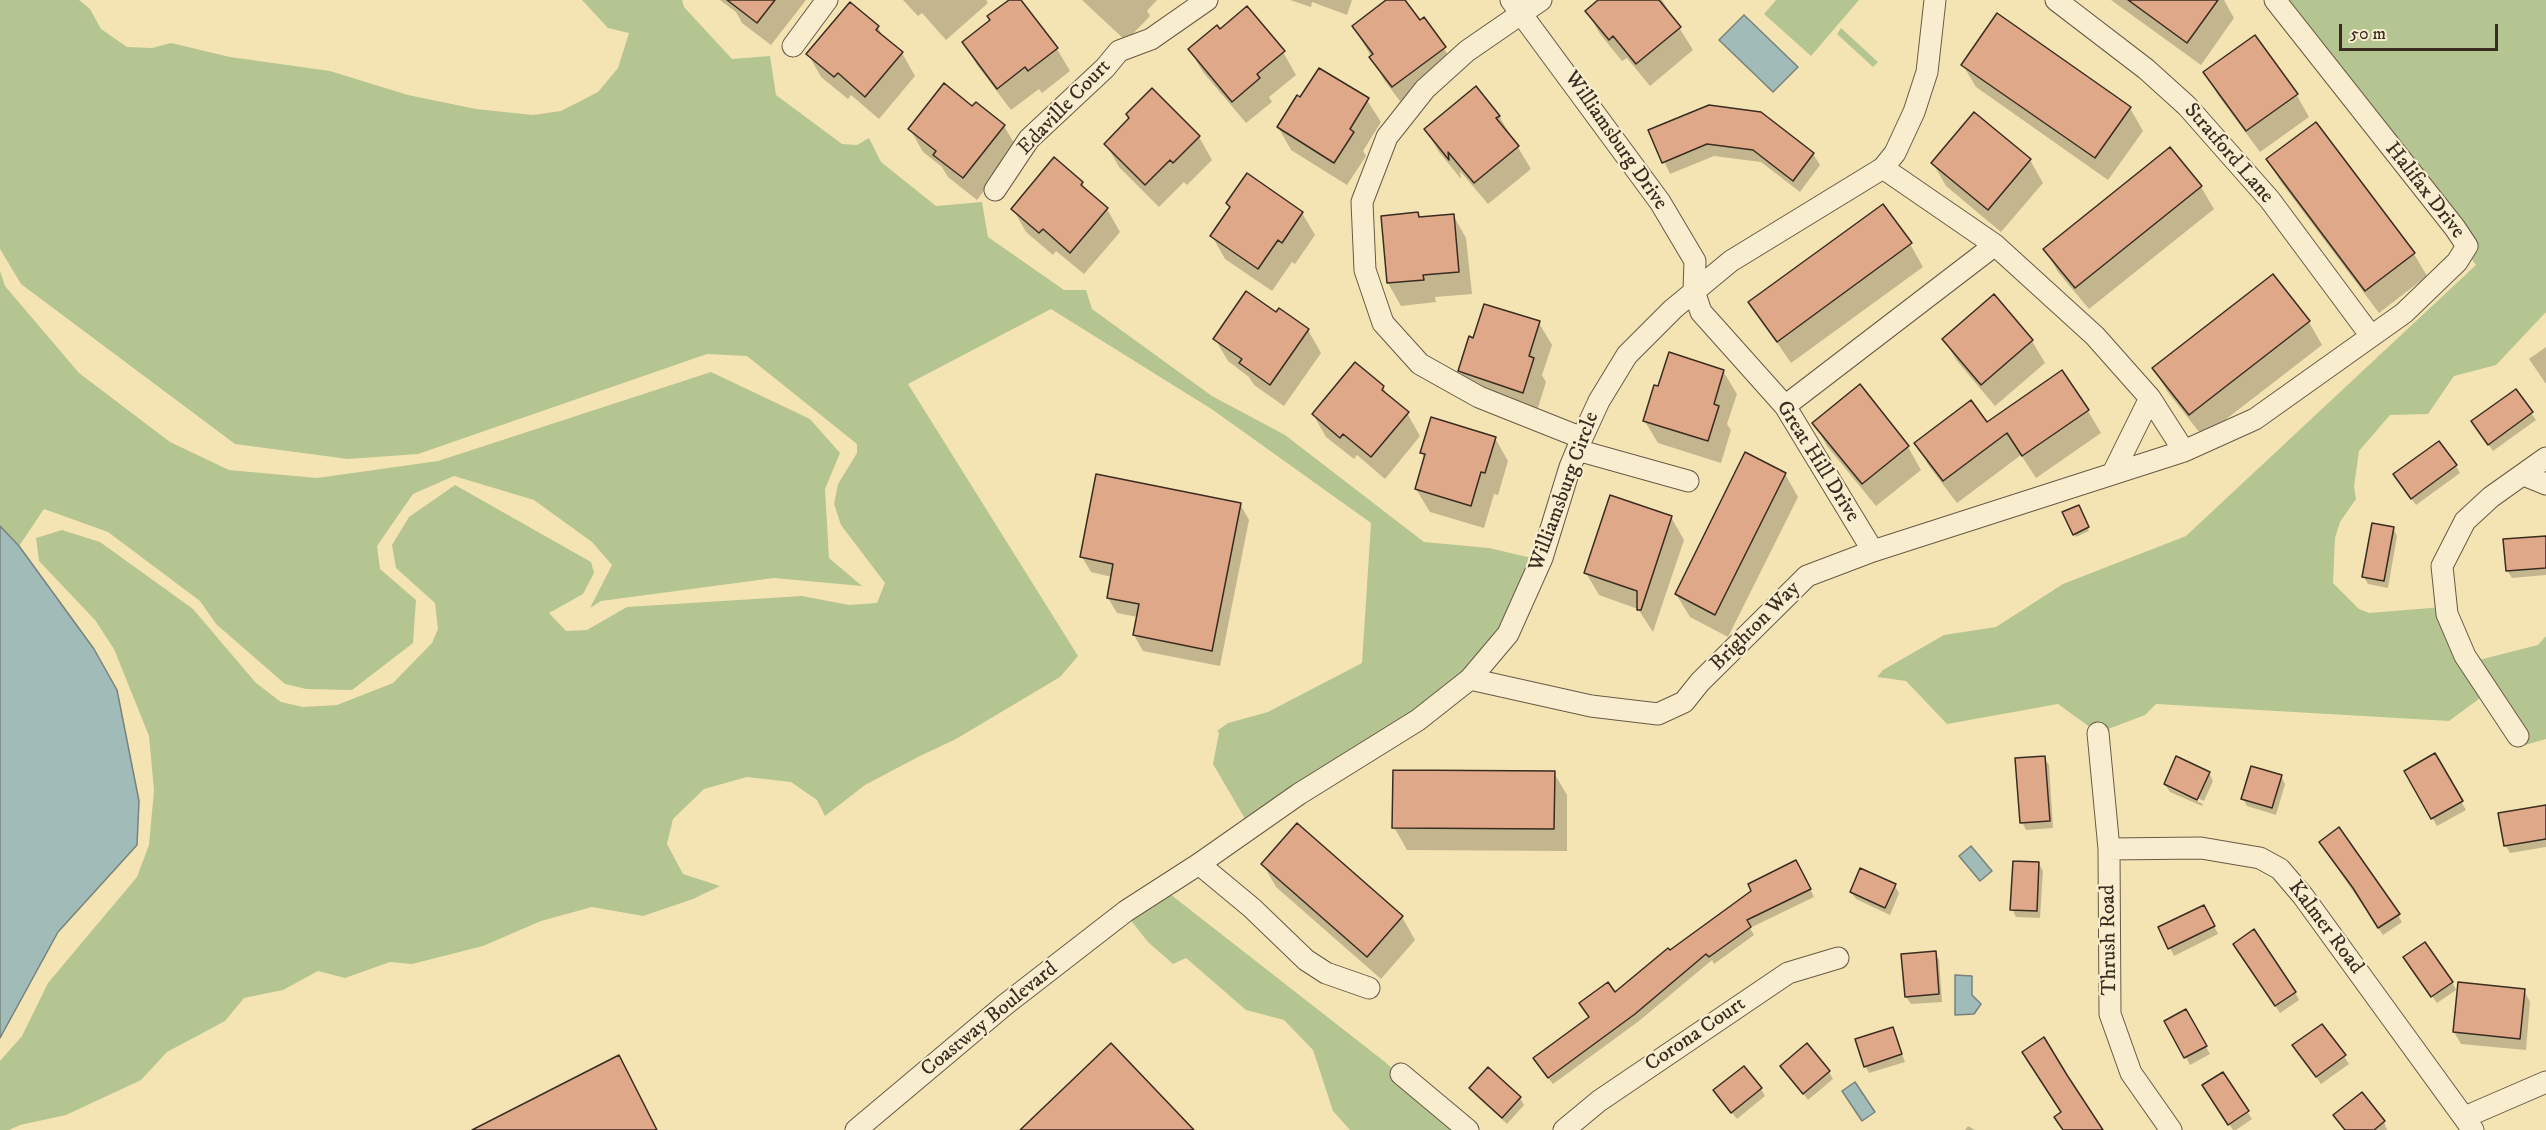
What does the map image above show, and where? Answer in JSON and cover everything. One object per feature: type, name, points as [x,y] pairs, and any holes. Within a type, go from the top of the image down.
[{"type":"street","points":[[793,46],[827,0]]},
{"type":"street","name":"Edaville Court","points":[[995,190],[1029,140],[1105,68],[1119,51],[1151,39],[1207,0]]},
{"type":"street","points":[[1541,0],[1517,7],[1467,51],[1425,89],[1388,136],[1362,202],[1365,270],[1383,323],[1420,364],[1479,397],[1580,444],[1688,481]]},
{"type":"street","name":"Williamsburg Circle","points":[[1126,911],[1199,864],[1299,794],[1418,720],[1470,679],[1508,634],[1542,558],[1580,444],[1599,400],[1627,355],[1694,291],[1731,261],[1883,168],[1895,153],[1914,112],[1927,72],[1935,0]]},
{"type":"street","name":"Stratford Lane","points":[[2056,0],[2146,69],[2187,106],[2270,200],[2371,336]]},
{"type":"street","name":"Halifax Drive","points":[[2184,452],[2255,419],[2404,313],[2457,262],[2467,246],[2275,0]]},
{"type":"street","name":"Williamsburg Drive","points":[[1517,7],[1660,202],[1695,261],[1694,291]]},
{"type":"street","points":[[1883,168],[1995,245],[2095,336],[2150,398],[2184,452]]},
{"type":"street","points":[[1785,406],[1995,245]]},
{"type":"street","name":"Great Hill Drive","points":[[1694,291],[1701,312],[1785,406],[1873,551]]},
{"type":"street","points":[[2113,473],[2150,398]]},
{"type":"street","name":"Brighton Way","points":[[1470,679],[1592,706],[1658,714],[1684,702],[1700,682],[1807,576],[1873,551],[2184,452]]},
{"type":"street","points":[[2518,736],[2465,656],[2447,614],[2442,566],[2465,521],[2491,497],[2546,458]]},
{"type":"street","points":[[2524,475],[2546,484]]},
{"type":"street","name":"Thrush Road","points":[[2098,733],[2109,849],[2110,1014],[2131,1073],[2171,1130]]},
{"type":"street","name":"Kalmer Road","points":[[2109,849],[2201,848],[2260,858],[2280,869],[2303,896],[2469,1124]]},
{"type":"street","points":[[1199,864],[1252,908],[1306,960],[1326,973],[1369,988]]},
{"type":"street","name":"Coastway Boulevard","points":[[856,1130],[1006,1004],[1126,911]]},
{"type":"street","name":"Corona Court","points":[[1564,1130],[1599,1101],[1788,973],[1838,958]]},
{"type":"street","points":[[1401,1074],[1468,1130]]},
{"type":"street","points":[[2469,1124],[2546,1082]]},
{"type":"green space","points":[[0,0],[79,0],[90,9],[101,29],[127,47],[152,48],[171,43],[230,57],[330,71],[408,95],[476,109],[533,115],[561,111],[598,92],[618,68],[629,33],[608,28],[582,0],[682,0],[684,7],[732,59],[770,56],[776,95],[842,144],[857,145],[869,138],[881,162],[936,206],[982,202],[988,237],[1064,290],[1086,290],[1092,309],[1212,396],[1285,435],[1424,542],[1489,548],[1536,559],[1480,667],[1248,824],[1213,764],[1219,733],[1217,731],[1228,723],[1268,712],[1362,663],[1371,523],[1213,410],[1051,309],[908,384],[1078,656],[1060,677],[956,739],[865,785],[825,816],[817,800],[791,782],[747,777],[704,789],[673,819],[667,844],[683,874],[720,886],[693,899],[643,916],[592,907],[541,921],[483,946],[412,964],[390,962],[345,978],[318,971],[283,990],[244,998],[225,1021],[167,1052],[141,1080],[66,1115],[20,1125],[9,1130],[0,1130],[0,1061],[22,1036],[48,983],[137,877],[149,845],[154,790],[149,736],[114,649],[95,620],[39,561],[36,538],[62,530],[100,542],[193,609],[256,683],[281,702],[303,707],[337,705],[393,683],[432,643],[438,629],[435,603],[396,568],[392,545],[409,517],[455,485],[591,562],[594,573],[583,594],[549,613],[566,631],[587,630],[627,607],[802,596],[849,605],[877,603],[885,583],[841,525],[834,504],[838,484],[857,453],[857,444],[747,356],[707,354],[418,454],[348,459],[235,444],[21,284],[0,249]]},
{"type":"green space","points":[[1776,0],[1859,0],[1811,56],[1764,14]]},
{"type":"green space","points":[[2279,0],[2546,0],[2546,312],[2496,365],[2454,376],[2428,414],[2390,415],[2359,451],[2354,487],[2356,499],[2340,522],[2335,538],[2333,583],[2359,609],[2369,613],[2443,607],[2467,663],[2538,645],[2546,636],[2546,739],[2525,745],[2483,696],[2449,721],[2156,704],[2145,715],[2098,733],[2058,704],[1947,724],[1906,681],[1877,677],[1883,670],[1944,635],[1996,627],[2063,584],[2186,536],[2476,265]]},
{"type":"green space","points":[[1841,28],[1878,62],[1873,67],[1837,34]]},
{"type":"green space","points":[[0,271],[5,286],[79,373],[170,442],[229,470],[317,478],[438,461],[711,372],[810,419],[840,453],[825,489],[829,558],[862,586],[774,578],[601,601],[590,608],[612,565],[592,542],[534,500],[454,476],[413,494],[377,546],[380,569],[416,600],[413,643],[352,690],[306,689],[285,684],[216,624],[200,601],[108,532],[44,509],[19,546],[0,526]]},
{"type":"green space","points":[[1161,887],[1385,1062],[1460,1130],[1350,1130],[1333,1111],[1313,1050],[1284,1020],[1246,1010],[1186,958],[1173,964],[1148,942],[1125,913]]},
{"type":"water","points":[[1744,15],[1798,67],[1773,92],[1719,40]]},
{"type":"water","points":[[0,526],[19,546],[94,649],[117,690],[139,801],[137,845],[58,932],[0,1038]]},
{"type":"water","points":[[1971,846],[1992,871],[1980,881],[1959,856]]},
{"type":"water","points":[[1955,975],[1972,976],[1972,995],[1981,1004],[1974,1014],[1955,1015]]},
{"type":"water","points":[[1855,1082],[1875,1112],[1862,1121],[1842,1091]]},
{"type":"building","points":[[727,0],[775,0],[757,23]]},
{"type":"building","points":[[1009,0],[1021,0],[1058,48],[1028,71],[1025,67],[997,89],[962,42],[990,20],[987,16]]},
{"type":"building","points":[[1386,0],[1405,0],[1420,20],[1424,17],[1446,47],[1392,87],[1369,57],[1373,54],[1352,26]]},
{"type":"building","points":[[1598,0],[1659,0],[1681,27],[1636,64],[1613,36],[1609,40],[1585,11]]},
{"type":"building","points":[[2128,0],[2218,0],[2187,43]]},
{"type":"building","points":[[850,2],[879,26],[876,30],[903,52],[865,97],[838,73],[834,77],[806,54]]},
{"type":"building","points":[[1247,6],[1285,51],[1257,74],[1260,78],[1232,102],[1188,49],[1217,25],[1220,29]]},
{"type":"building","points":[[1997,13],[2131,107],[2095,158],[1961,65]]},
{"type":"building","points":[[2255,35],[2298,94],[2246,131],[2203,72]]},
{"type":"building","points":[[1319,68],[1369,98],[1350,129],[1354,132],[1334,163],[1277,127],[1297,95],[1300,97]]},
{"type":"building","points":[[944,83],[972,106],[976,102],[1005,125],[963,178],[933,155],[936,151],[908,129]]},
{"type":"building","points":[[1476,86],[1500,116],[1496,118],[1519,146],[1474,183],[1448,152],[1449,160],[1424,129]]},
{"type":"building","points":[[1152,88],[1200,136],[1173,163],[1170,160],[1145,185],[1104,144],[1129,118],[1126,114]]},
{"type":"building","points":[[1709,105],[1761,112],[1814,153],[1793,181],[1753,150],[1707,144],[1662,163],[1648,130]]},
{"type":"building","points":[[1974,112],[2031,159],[1988,210],[1931,163]]},
{"type":"building","points":[[2316,122],[2415,253],[2365,291],[2266,159]]},
{"type":"building","points":[[2170,147],[2202,186],[2075,288],[2043,249]]},
{"type":"building","points":[[1054,157],[1083,182],[1081,185],[1108,208],[1070,253],[1043,229],[1039,233],[1011,209]]},
{"type":"building","points":[[1247,173],[1303,212],[1282,243],[1278,240],[1258,269],[1210,236],[1230,207],[1226,203]]},
{"type":"building","points":[[1883,204],[1912,243],[1777,342],[1748,302]]},
{"type":"building","points":[[1418,212],[1419,217],[1454,214],[1459,272],[1423,275],[1424,280],[1387,283],[1381,216]]},
{"type":"building","points":[[2273,274],[2310,321],[2189,415],[2152,368]]},
{"type":"building","points":[[1246,291],[1276,312],[1279,308],[1309,329],[1270,385],[1239,363],[1242,359],[1213,339]]},
{"type":"building","points":[[1994,294],[2033,340],[1981,385],[1942,339]]},
{"type":"building","points":[[1484,304],[1540,321],[1529,356],[1534,358],[1523,393],[1458,371],[1469,336],[1473,338]]},
{"type":"building","points":[[1669,352],[1724,370],[1714,404],[1719,406],[1708,441],[1643,421],[1654,385],[1658,386]]},
{"type":"building","points":[[1355,362],[1384,386],[1382,390],[1409,412],[1371,457],[1343,434],[1340,438],[1312,414]]},
{"type":"building","points":[[2062,370],[2089,410],[2022,456],[2007,433],[1943,481],[1914,443],[1971,400],[1987,422]]},
{"type":"building","points":[[1860,384],[1909,446],[1862,484],[1812,423]]},
{"type":"building","points":[[2516,389],[2533,412],[2488,445],[2471,421]]},
{"type":"building","points":[[1431,417],[1496,437],[1485,473],[1481,472],[1471,506],[1415,489],[1425,454],[1420,453]]},
{"type":"building","points":[[2439,441],[2457,465],[2411,499],[2393,474]]},
{"type":"building","points":[[1745,452],[1786,473],[1715,615],[1675,594]]},
{"type":"building","points":[[1096,474],[1241,503],[1212,651],[1133,635],[1139,604],[1107,598],[1113,564],[1080,557]]},
{"type":"building","points":[[1610,495],[1672,516],[1641,610],[1637,610],[1637,591],[1584,573]]},
{"type":"building","points":[[2079,505],[2089,527],[2073,535],[2062,512]]},
{"type":"building","points":[[2372,523],[2394,527],[2384,581],[2362,577]]},
{"type":"building","points":[[2546,536],[2546,568],[2506,571],[2503,539]]},
{"type":"building","points":[[2435,753],[2463,801],[2431,819],[2404,771]]},
{"type":"building","points":[[2045,756],[2050,821],[2020,823],[2015,758]]},
{"type":"building","points":[[2176,756],[2210,772],[2197,800],[2164,784]]},
{"type":"building","points":[[2251,766],[2282,775],[2272,808],[2241,799]]},
{"type":"building","points":[[1393,770],[1555,771],[1554,829],[1392,828]]},
{"type":"building","points":[[2546,805],[2546,839],[2504,846],[2498,813]]},
{"type":"building","points":[[1297,823],[1403,916],[1367,957],[1261,864]]},
{"type":"building","points":[[2339,827],[2400,914],[2378,928],[2353,888],[2319,842]]},
{"type":"building","points":[[1796,860],[1811,889],[1747,920],[1751,927],[1709,957],[1706,954],[1635,1014],[1548,1078],[1533,1058],[1589,1017],[1579,1003],[1608,982],[1615,992],[1668,948],[1670,950],[1751,891],[1748,884]]},
{"type":"building","points":[[2013,861],[2039,862],[2037,911],[2010,910]]},
{"type":"building","points":[[1860,868],[1896,884],[1885,908],[1850,892]]},
{"type":"building","points":[[2204,905],[2215,926],[2168,949],[2158,927]]},
{"type":"building","points":[[2254,929],[2296,992],[2275,1006],[2233,944]]},
{"type":"building","points":[[2425,942],[2453,982],[2431,997],[2403,957]]},
{"type":"building","points":[[1936,951],[1939,994],[1905,997],[1901,954]]},
{"type":"building","points":[[2458,982],[2525,989],[2520,1039],[2453,1032]]},
{"type":"building","points":[[2186,1009],[2207,1046],[2184,1058],[2164,1021]]},
{"type":"building","points":[[2322,1024],[2346,1055],[2316,1077],[2292,1045]]},
{"type":"building","points":[[1893,1027],[1902,1054],[1864,1067],[1855,1039]]},
{"type":"building","points":[[2044,1037],[2103,1130],[2063,1130],[2054,1117],[2061,1112],[2022,1052]]},
{"type":"building","points":[[1111,1043],[1194,1130],[1020,1130]]},
{"type":"building","points":[[1807,1043],[1830,1071],[1803,1094],[1780,1066]]},
{"type":"building","points":[[619,1055],[657,1130],[472,1130]]},
{"type":"building","points":[[1744,1066],[1762,1088],[1731,1113],[1713,1090]]},
{"type":"building","points":[[1488,1067],[1521,1097],[1502,1118],[1469,1088]]},
{"type":"building","points":[[2223,1072],[2249,1111],[2228,1125],[2202,1085]]},
{"type":"building","points":[[2362,1092],[2385,1121],[2374,1130],[2345,1130],[2333,1115]]}]
